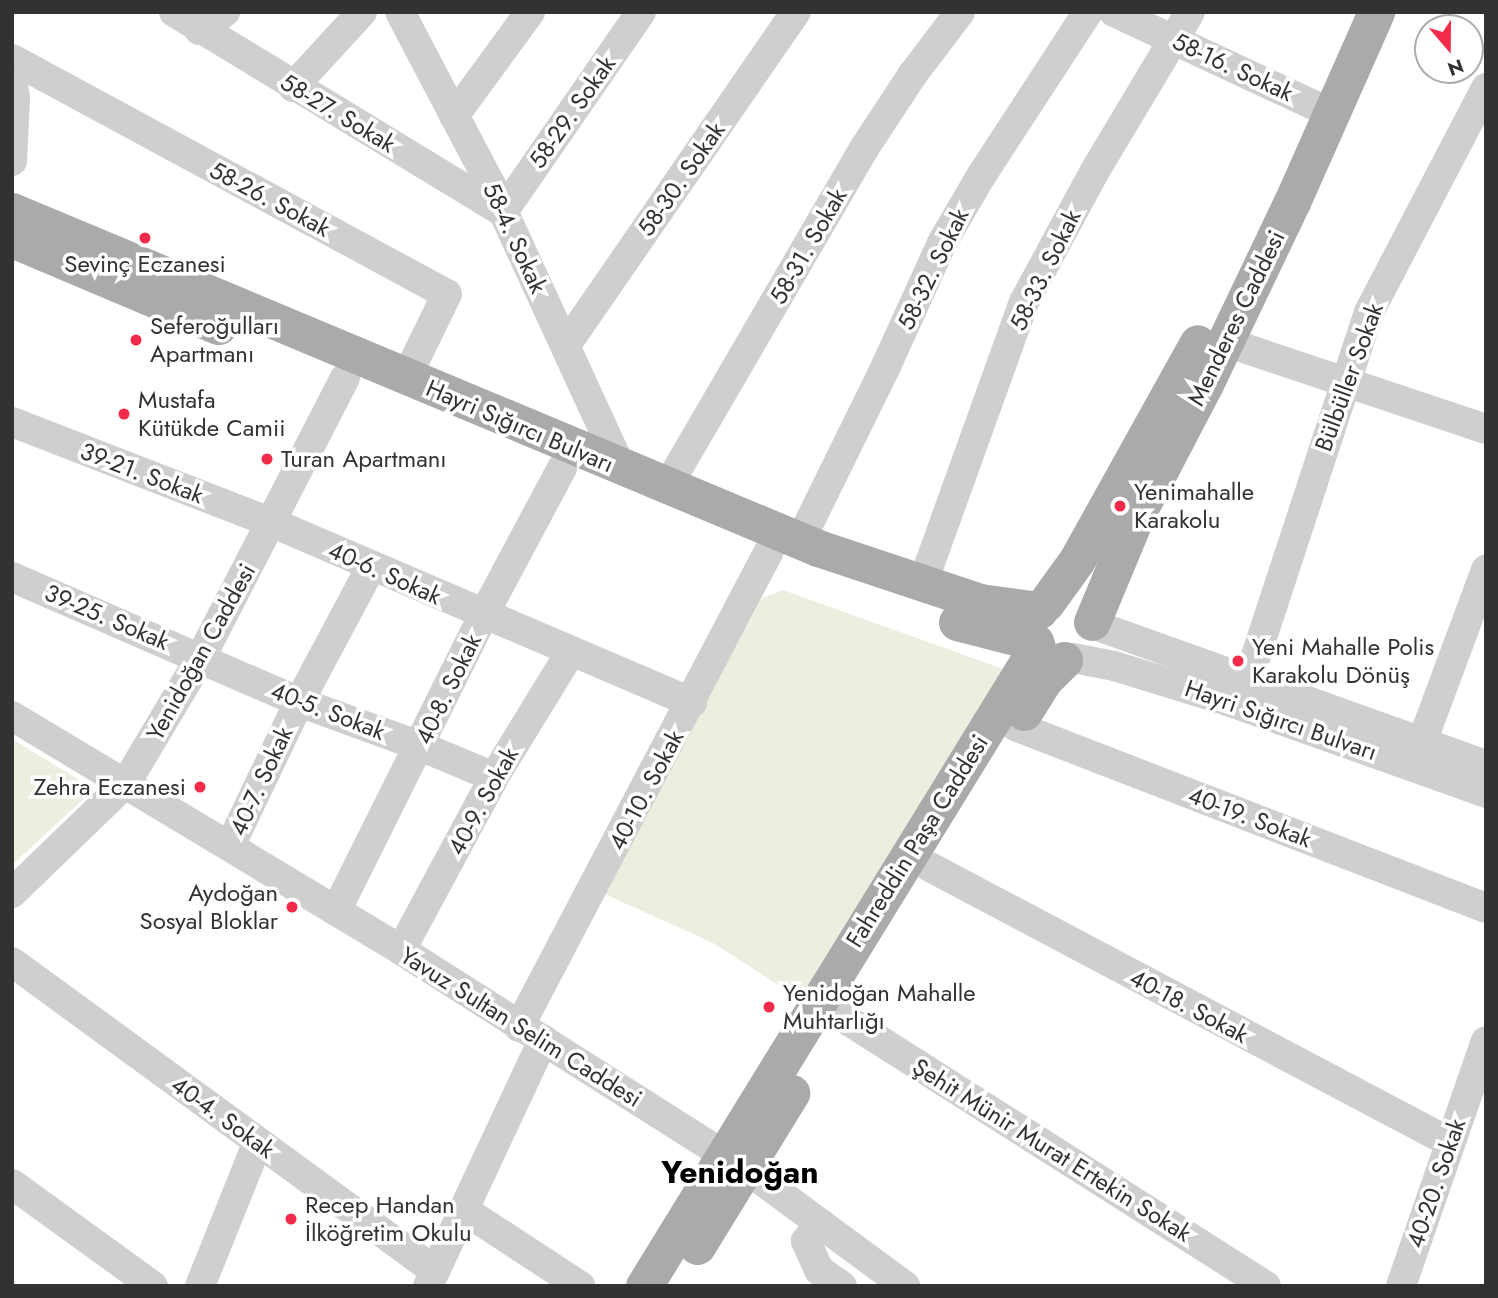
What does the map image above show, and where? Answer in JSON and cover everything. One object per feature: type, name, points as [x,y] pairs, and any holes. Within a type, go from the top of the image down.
[{"type":"main road","name":"Menderes Caddesi","points":[[1353,12],[1313,105],[1209,323],[1077,561],[1049,637],[1087,647],[1092,623],[1137,514],[1226,342],[1292,202],[1376,12]]},
{"type":"main road","name":"Hayri Sığırcı Bulvarı","points":[[13,233],[406,378],[667,487],[923,611],[1049,637]]},
{"type":"main road","name":"Hayri Sığırcı Bulvarı","points":[[13,233],[345,378],[562,468],[785,545],[818,548],[922,584],[998,606],[1049,637]]},
{"type":"main road","points":[[1049,637],[1062,599],[1077,603],[1092,623]]},
{"type":"main road","name":"Fahreddin Paşa Caddesi","points":[[644,1286],[838,1014],[930,867],[1045,679],[1049,637]]},
{"type":"main road","name":"Fahreddin Paşa Caddesi","points":[[672,1286],[734,1162],[1049,637]]},
{"type":"street","name":"58-27. Sokak","points":[[174,12],[199,30],[503,212]]},
{"type":"street","points":[[199,30],[225,12]]},
{"type":"street","points":[[293,87],[362,12]]},
{"type":"street","name":"58-4. Sokak","points":[[400,12],[503,212],[621,468]]},
{"type":"street","points":[[454,116],[530,12]]},
{"type":"street","name":"58-29. Sokak","points":[[503,212],[641,12]]},
{"type":"street","name":"58-30. Sokak","points":[[566,345],[796,12]]},
{"type":"street","name":"58-31. Sokak","points":[[667,487],[865,147],[913,74],[960,12]]},
{"type":"street","name":"58-32. Sokak","points":[[785,545],[943,241],[981,176],[1088,12]]},
{"type":"street","name":"58-16. Sokak","points":[[1114,12],[1313,105]]},
{"type":"street","name":"58-33. Sokak","points":[[922,584],[1024,302],[1096,169],[1191,12]]},
{"type":"street","name":"58-26. Sokak","points":[[12,59],[447,294],[406,378]]},
{"type":"street","points":[[12,79],[15,97],[12,161]]},
{"type":"street","name":"Bülbüller Sokak","points":[[1248,680],[1343,384],[1369,312],[1486,88]]},
{"type":"street","points":[[1226,342],[1343,384],[1486,429]]},
{"type":"street","name":"Yenidoğan Caddesi","points":[[12,893],[127,783],[201,657],[273,523],[345,378]]},
{"type":"street","name":"39-21. Sokak","points":[[12,422],[273,523]]},
{"type":"street","name":"40-8. Sokak","points":[[336,911],[483,616],[562,468]]},
{"type":"street","name":"40-6. Sokak","points":[[273,523],[692,704]]},
{"type":"street","name":"40-10. Sokak","points":[[431,1278],[464,1210],[531,1033],[692,704],[785,545]]},
{"type":"street","name":"40-7. Sokak","points":[[230,846],[299,702],[371,567]]},
{"type":"street","name":"39-25. Sokak","points":[[12,577],[201,657]]},
{"type":"street","points":[[1422,742],[1483,587]]},
{"type":"street","name":"Hayri Sığırcı Bulvarı","points":[[1092,623],[1486,765]]},
{"type":"street","name":"Hayri Sığırcı Bulvarı","points":[[1049,637],[1114,666],[1228,701],[1486,793]]},
{"type":"street","name":"40-9. Sokak","points":[[401,950],[494,778],[570,653]]},
{"type":"street","name":"40-5. Sokak","points":[[201,657],[299,702],[420,746],[494,778]]},
{"type":"street","name":"Yavuz Sultan Selim Caddesi","points":[[12,716],[401,950],[734,1162],[905,1286]]},
{"type":"street","name":"40-19. Sokak","points":[[1015,726],[1486,908]]},
{"type":"street","name":"40-18. Sokak","points":[[930,867],[1449,1142]]},
{"type":"street","name":"40-4. Sokak","points":[[12,962],[258,1142],[431,1278]]},
{"type":"street","name":"Şehit Münir Murat Ertekin Sokak","points":[[838,1014],[1266,1286]]},
{"type":"street","name":"40-20. Sokak","points":[[1401,1286],[1486,1041]]},
{"type":"street","points":[[200,1286],[258,1142]]},
{"type":"street","points":[[12,1184],[153,1286]]},
{"type":"street","points":[[464,1210],[580,1286]]},
{"type":"street","points":[[820,1223],[806,1241],[819,1270],[842,1286]]},
{"type":"shaded area","points":[[783,590],[1003,669],[802,1000],[713,943],[602,893],[762,598]]},
{"type":"shaded area","points":[[12,739],[94,789],[12,865]]},
{"type":"place","name":"Sevinç Eczanesi","points":[[145,238]]},
{"type":"place","name":"Seferoğulları Apartmanı","points":[[136,340]]},
{"type":"place","name":"Mustafa Kütükde Camii","points":[[124,414]]},
{"type":"place","name":"Turan Apartmanı","points":[[267,459]]},
{"type":"place","name":"Yenimahalle Karakolu","points":[[1120,506]]},
{"type":"place","name":"Yeni Mahalle Polis Karakolu Dönüş","points":[[1238,661]]},
{"type":"place","name":"Zehra Eczanesi","points":[[200,787]]},
{"type":"place","name":"Aydoğan Sosyal Bloklar","points":[[292,907]]},
{"type":"place","name":"Yenidoğan Mahalle Muhtarlığı","points":[[769,1007]]},
{"type":"place","name":"Recep Handan İlköğretim Okulu","points":[[291,1219]]},
{"type":"district","name":"Yenidoğan","points":[[740,1172]]}]
